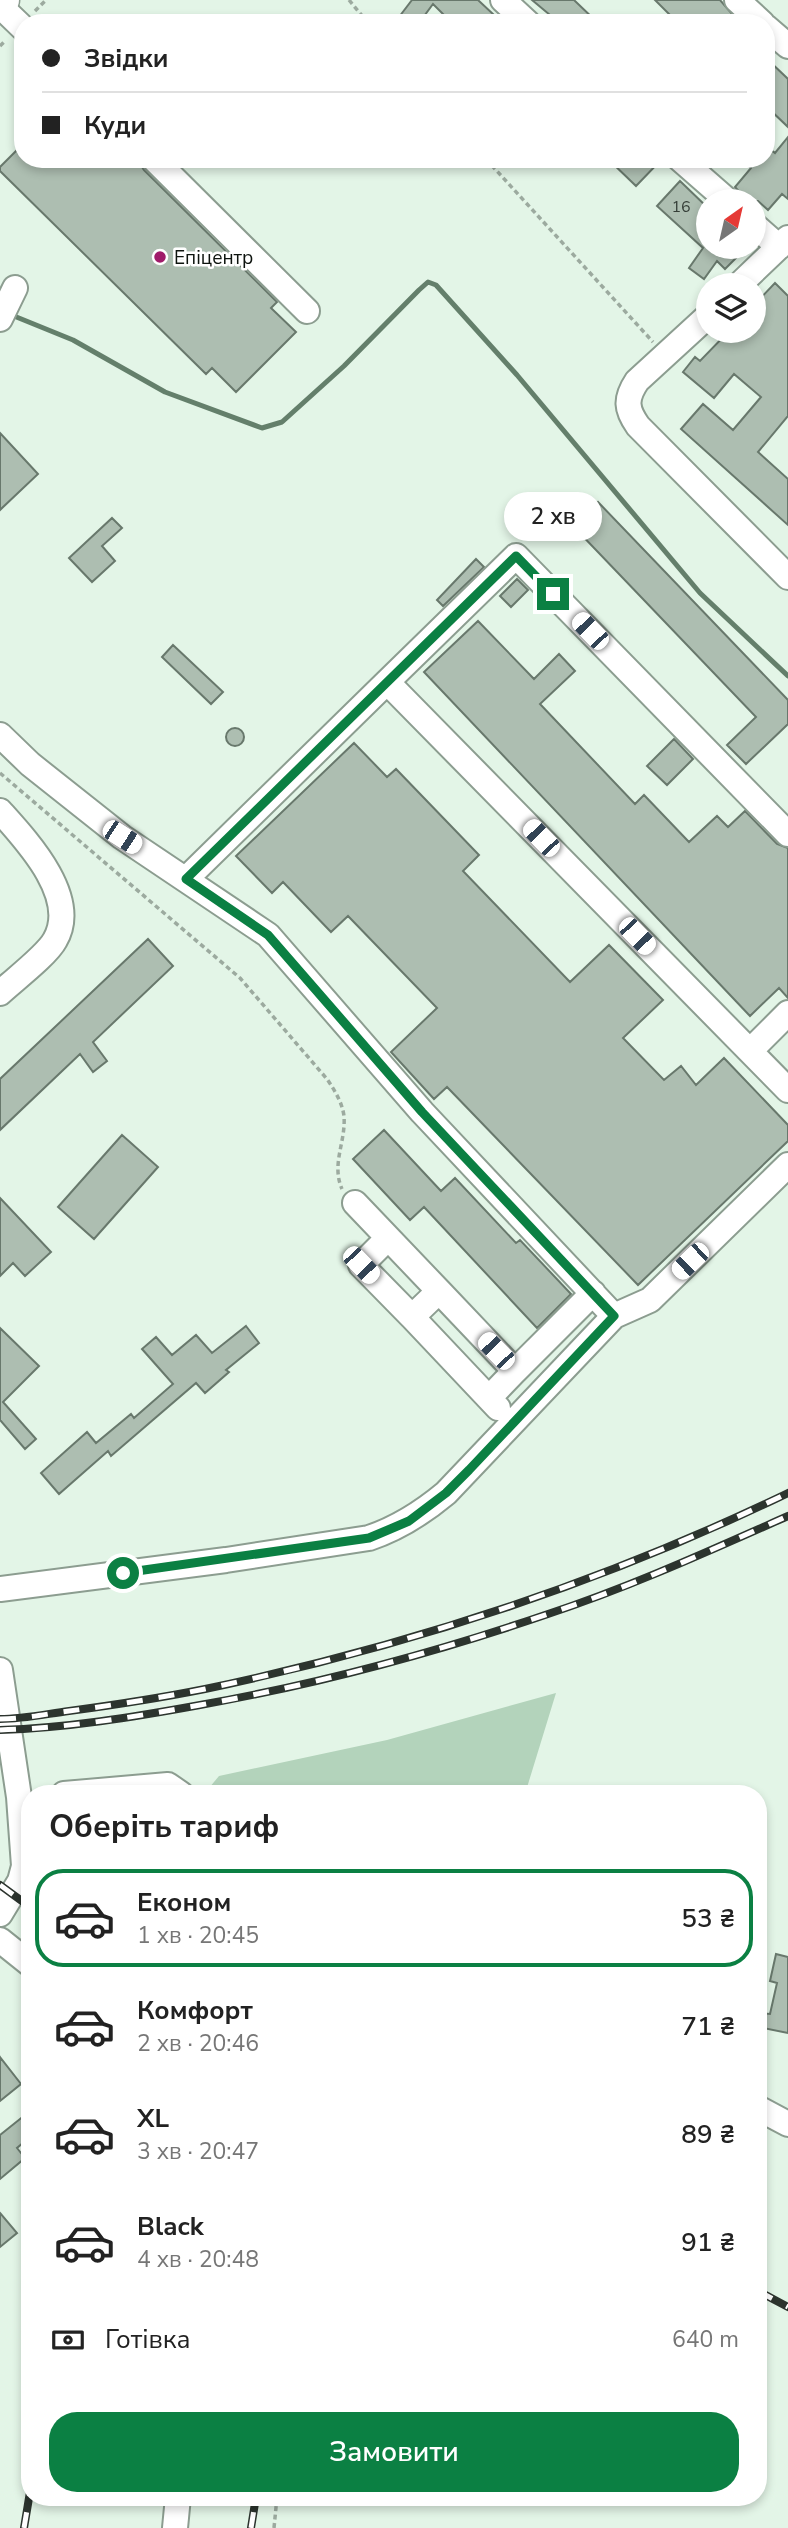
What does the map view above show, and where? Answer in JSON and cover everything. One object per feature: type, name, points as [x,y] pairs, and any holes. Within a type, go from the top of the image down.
[{"type":"street","points":[[503,0],[518,14]]},
{"type":"street","points":[[737,0],[752,14]]},
{"type":"street","points":[[1,3],[14,18]]},
{"type":"street","points":[[775,35],[788,47]]},
{"type":"street","points":[[163,168],[307,311]]},
{"type":"street","points":[[690,168],[714,189]]},
{"type":"street","points":[[752,273],[784,242],[766,232]]},
{"type":"street","points":[[0,319],[15,288]]},
{"type":"street","points":[[696,327],[637,381],[626,404],[638,426],[788,578]]},
{"type":"street","points":[[186,879],[516,556],[788,834]]},
{"type":"street","points":[[387,682],[788,1090]]},
{"type":"street","points":[[0,734],[30,764],[122,837],[268,935],[422,1112],[614,1316]]},
{"type":"street","points":[[0,811],[39,856],[56,892],[61,923],[55,941],[0,993]]},
{"type":"street","points":[[750,1051],[788,1013]]},
{"type":"street","points":[[0,1588],[226,1560],[369,1538],[391,1530],[427,1509],[469,1470],[614,1316],[650,1300],[788,1165]]},
{"type":"street","points":[[355,1203],[515,1371]]},
{"type":"street","points":[[388,1238],[361,1265],[489,1398],[520,1414]]},
{"type":"street","points":[[412,1318],[439,1292]]},
{"type":"street","points":[[489,1398],[593,1293]]},
{"type":"street","points":[[0,1670],[22,1785]]},
{"type":"street","points":[[0,1914],[21,1877]]},
{"type":"street","points":[[0,1940],[21,1957]]},
{"type":"street","points":[[767,2113],[788,2124]]},
{"type":"street","points":[[175,2528],[177,2506]]},
{"type":"path","points":[[349,0],[361,14]]},
{"type":"path","points":[[494,168],[666,356]]},
{"type":"path","points":[[0,773],[240,978],[327,1079],[339,1097],[344,1116],[337,1162]]},
{"type":"path","points":[[274,2528],[276,2506]]},
{"type":"green space","points":[[556,1693],[528,1785],[212,1785],[219,1776],[387,1740]]},
{"type":"building","points":[[412,0],[478,0],[493,14],[443,14],[433,4],[426,14],[401,14]]},
{"type":"building","points":[[532,0],[574,0],[589,14],[549,14]]},
{"type":"building","points":[[655,0],[720,0],[732,14],[669,14]]},
{"type":"building","points":[[775,67],[788,79],[788,127],[775,115]]},
{"type":"building","points":[[788,137],[788,199],[782,194],[768,210],[766,189],[735,187],[751,168],[775,168],[775,153]]},
{"type":"building","name":"Епіцентр","points":[[14,153],[14,168],[143,168],[277,302],[271,308],[296,332],[236,392],[212,368],[206,374],[0,171],[0,167]]},
{"type":"building","points":[[617,168],[653,168],[636,186]]},
{"type":"building","points":[[680,181],[696,196],[696,242],[657,206]]},
{"type":"building","points":[[696,258],[735,259],[725,269],[717,261],[708,273],[696,273],[689,268]]},
{"type":"building","points":[[775,283],[788,296],[788,416],[758,452],[788,479],[788,525],[681,429],[703,404],[733,430],[761,397],[734,374],[714,398],[683,372],[695,357],[700,361],[717,343],[766,343],[766,292]]},
{"type":"building","points":[[0,433],[38,474],[0,510]]},
{"type":"building","points":[[598,502],[788,700],[788,724],[746,764],[727,745],[756,717],[573,526]]},
{"type":"building","points":[[112,518],[122,528],[102,546],[115,561],[92,582],[69,558]]},
{"type":"building","points":[[476,559],[484,567],[443,606],[437,600]]},
{"type":"building","points":[[517,579],[528,590],[511,607],[500,596]]},
{"type":"building","points":[[478,621],[534,679],[559,654],[575,671],[540,704],[635,804],[644,795],[689,842],[717,816],[728,827],[745,811],[777,844],[788,848],[788,998],[779,988],[750,1016],[424,672]]},
{"type":"building","points":[[173,645],[223,692],[211,704],[162,657]]},
{"type":"building","points":[[235,728],[241,731],[244,737],[241,743],[235,746],[229,743],[226,737],[229,731]]},
{"type":"building","points":[[674,739],[693,759],[667,785],[647,766]]},
{"type":"building","points":[[354,743],[387,777],[396,769],[479,855],[463,871],[570,982],[609,945],[663,1000],[623,1038],[664,1080],[681,1066],[696,1085],[724,1058],[788,1125],[788,1141],[638,1285],[447,1087],[434,1099],[391,1052],[437,1008],[348,916],[331,932],[283,882],[272,893],[236,856]]},
{"type":"building","points":[[148,939],[173,966],[93,1042],[107,1061],[93,1072],[80,1054],[0,1130],[0,1079]]},
{"type":"building","points":[[384,1130],[441,1191],[455,1178],[516,1243],[520,1240],[571,1294],[537,1328],[424,1207],[410,1220],[353,1159]]},
{"type":"building","points":[[122,1135],[158,1167],[94,1239],[58,1207]]},
{"type":"building","points":[[0,1198],[51,1252],[25,1276],[13,1263],[0,1276]]},
{"type":"building","points":[[246,1326],[259,1343],[226,1370],[229,1372],[205,1393],[196,1383],[111,1456],[108,1451],[59,1494],[41,1473],[87,1432],[96,1443],[131,1414],[134,1418],[173,1384],[142,1349],[156,1337],[172,1355],[196,1335],[212,1353]]},
{"type":"building","points":[[0,1328],[39,1366],[3,1402],[36,1439],[25,1449],[0,1420]]},
{"type":"building","points":[[776,1954],[788,1957],[788,2033],[767,2029],[767,2014],[770,2014],[777,1983],[770,1981]]},
{"type":"building","points":[[0,2057],[21,2084],[0,2101]]},
{"type":"building","points":[[21,2118],[21,2145],[17,2148],[21,2153],[21,2161],[0,2179],[0,2135]]},
{"type":"building","points":[[0,2213],[17,2233],[0,2247]]},
{"type":"waterway","points":[[9,314],[73,340],[165,392],[262,428],[282,422],[344,366],[419,290],[428,282],[436,285],[517,375],[700,593],[788,676]]},
{"type":"railway","points":[[0,1719],[205,1689],[355,1653],[429,1632],[575,1583],[647,1555],[788,1493]]},
{"type":"railway","points":[[0,1730],[150,1714],[244,1697],[376,1666],[462,1642],[579,1603],[669,1568],[788,1516]]},
{"type":"railway","points":[[0,1885],[21,1900]]},
{"type":"railway","points":[[767,2296],[788,2307]]},
{"type":"railway","points":[[24,2528],[28,2506]]},
{"type":"railway","points":[[251,2528],[255,2506]]},
{"type":"place","name":"Епіцентр","points":[[160,257]]},
{"type":"route","points":[[123,1573],[369,1538],[409,1521],[446,1493],[614,1316],[422,1112],[268,935],[186,879],[516,556],[553,594]]}]
